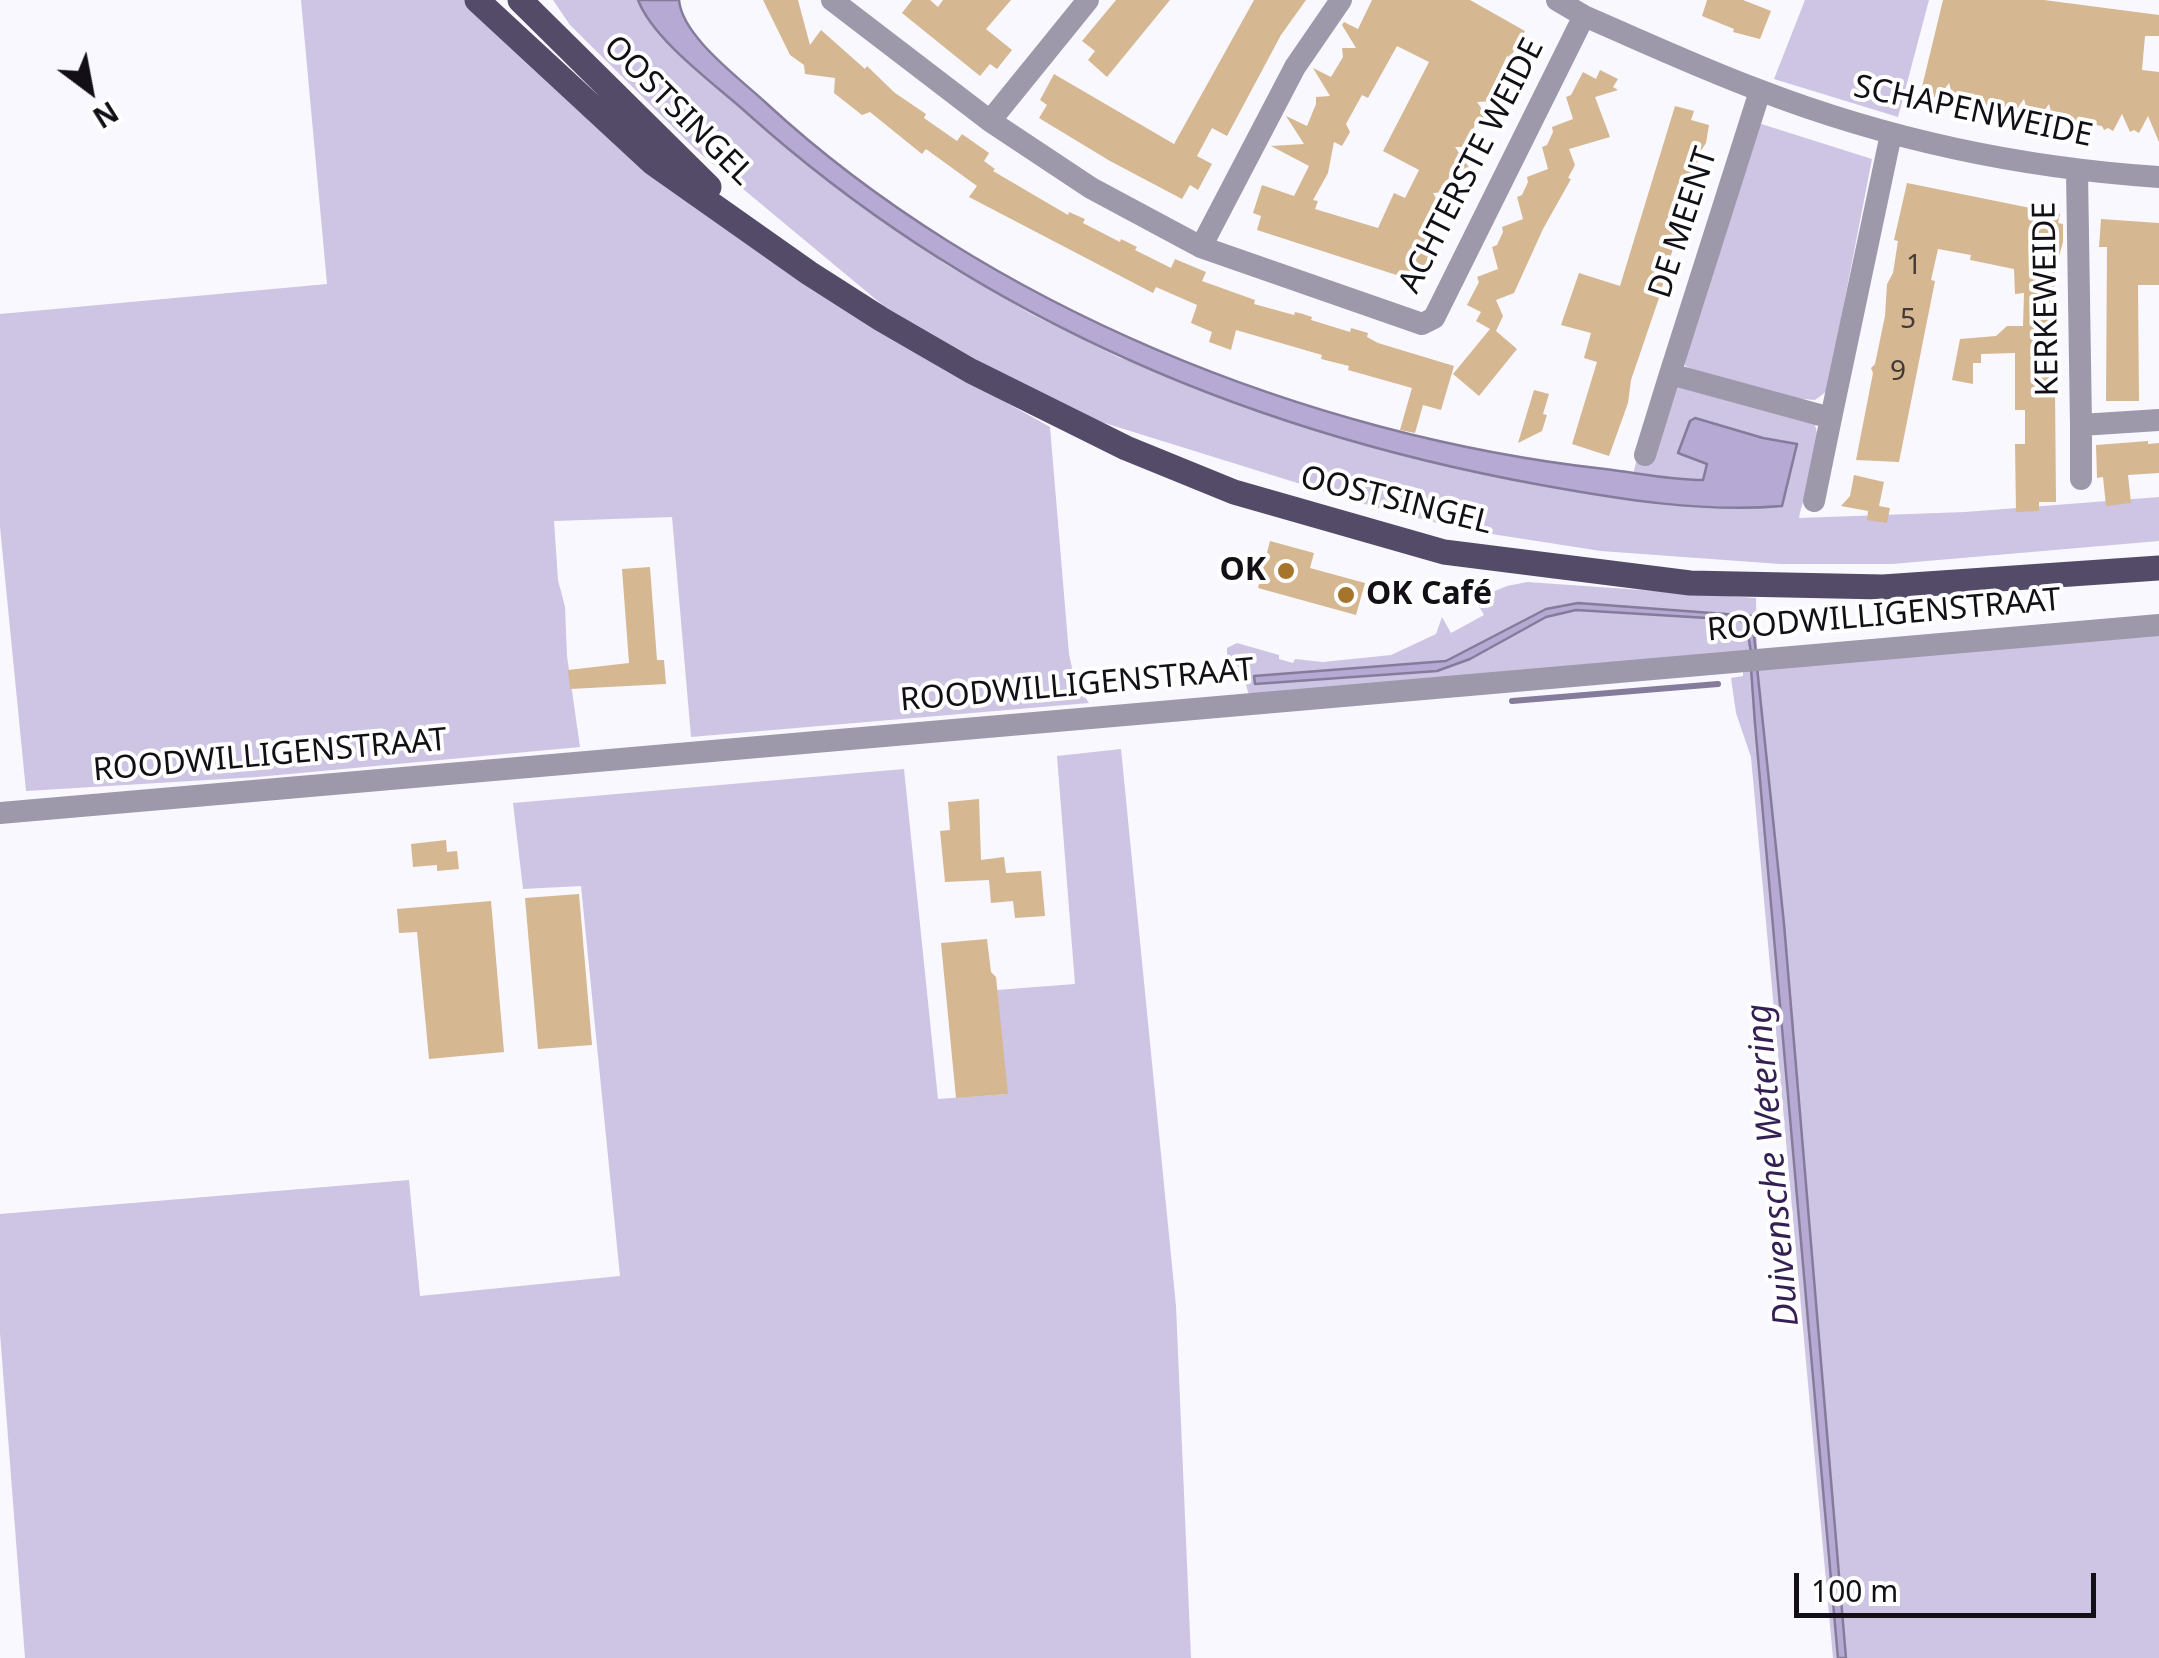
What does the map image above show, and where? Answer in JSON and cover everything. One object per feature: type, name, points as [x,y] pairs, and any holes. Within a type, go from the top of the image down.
[{"type":"main road","name":"OOSTSINGEL","points":[[520,0],[747,227]]},
{"type":"main road","name":"OOSTSINGEL","points":[[485,2],[653,163],[809,273],[971,371],[1126,448],[1234,492],[1444,552],[1614,576],[1758,587],[1941,585],[2159,568]]},
{"type":"street","name":"ACHTERSTE WEIDE","points":[[832,0],[990,121],[1091,188],[1200,247],[1422,324],[1434,318],[1584,16]]},
{"type":"street","points":[[990,121],[1088,0]]},
{"type":"street","points":[[1200,247],[1295,68],[1341,0]]},
{"type":"street","name":"SCHAPENWEIDE","points":[[1557,0],[1584,16],[1760,91],[1891,134],[2077,172],[2159,177]]},
{"type":"street","name":"DE MEENT","points":[[1645,455],[1760,91]]},
{"type":"street","points":[[1814,502],[1891,134]]},
{"type":"street","name":"KERKEWEIDE","points":[[2077,172],[2080,479]]},
{"type":"street","points":[[1670,374],[1831,418]]},
{"type":"street","name":"KERKEWEIDE","points":[[2081,426],[2159,420]]},
{"type":"street","name":"ROODWILLIGENSTRAAT","points":[[0,813],[2159,625]]},
{"type":"shaded area","points":[[301,0],[468,0],[624,144],[982,389],[1050,427],[1069,654],[1075,682],[1089,703],[691,737],[672,517],[554,521],[580,747],[257,777],[26,791],[0,527],[0,314],[327,284]]},
{"type":"shaded area","points":[[553,0],[638,0],[656,27],[683,55],[765,129],[846,194],[945,264],[1031,314],[1120,358],[1572,490],[1703,506],[1768,507],[1796,444],[1763,438],[1708,465],[1703,480],[1633,474],[1637,459],[1679,381],[1813,420],[1817,431],[1816,456],[1799,518],[1965,512],[2159,497],[2159,541],[1892,564],[1780,564],[1601,551],[1466,530],[1381,509],[1098,421],[998,372],[885,307],[695,149],[570,25]]},
{"type":"shaded area","points":[[638,0],[679,0],[690,28],[727,68],[852,175],[947,241],[1049,299],[1156,350],[1267,392],[1380,426],[1493,452],[1666,478],[1703,480],[1707,464],[1678,453],[1690,421],[1695,418],[1797,444],[1782,506],[1722,508],[1630,500],[1431,462],[1324,433],[1219,397],[1118,355],[1020,306],[925,250],[835,186],[687,61],[657,31]]},
{"type":"shaded area","points":[[1805,0],[1929,0],[1898,117],[1774,79]]},
{"type":"shaded area","points":[[1755,122],[1872,159],[1827,391],[1815,400],[1748,389],[1700,373],[1684,362]]},
{"type":"shaded area","points":[[1527,582],[1756,598],[1757,654],[1249,695],[1242,671],[1227,654],[1227,648],[1237,643],[1293,663],[1295,659],[1323,662],[1391,655],[1436,634],[1442,617],[1451,633],[1484,615],[1475,599]]},
{"type":"shaded area","points":[[1578,603],[1752,616],[1756,653],[1751,653],[1747,627],[1740,620],[1576,610],[1546,617],[1470,659],[1437,671],[1255,684],[1254,676],[1446,661],[1546,609]]},
{"type":"shaded area","points":[[2159,635],[2159,1658],[1846,1658],[1784,924],[1757,668],[1751,669],[1838,1658],[1833,1658],[1751,757],[1736,713],[1731,678],[1743,676],[1743,667]]},
{"type":"shaded area","points":[[1757,667],[1784,924],[1846,1658],[1838,1658],[1755,724],[1751,668]]},
{"type":"shaded area","points":[[1121,749],[1176,1306],[1191,1658],[25,1658],[0,1333],[0,1214],[409,1180],[420,1296],[620,1276],[581,886],[523,889],[513,803],[904,769],[938,1099],[1007,1094],[997,990],[1075,984],[1057,756]]},
{"type":"building","points":[[763,0],[798,0],[810,45],[821,30],[926,114],[924,118],[957,141],[962,134],[989,153],[984,161],[993,171],[1068,215],[1069,212],[1085,219],[1083,223],[1137,247],[1135,250],[1171,268],[1175,259],[1206,272],[1202,281],[1255,300],[1254,304],[1303,314],[1350,332],[1351,328],[1368,333],[1367,337],[1378,343],[1454,366],[1441,410],[1423,405],[1415,433],[1400,430],[1412,388],[1348,370],[1349,366],[1321,359],[1322,355],[1236,330],[1231,350],[1209,342],[1212,332],[1191,323],[1197,305],[1156,287],[1153,293],[969,197],[977,186],[926,149],[922,154],[870,112],[862,115],[834,93],[835,78],[805,74],[804,65],[790,55]]},
{"type":"building","points":[[912,0],[930,0],[938,7],[943,0],[1011,0],[986,29],[1012,50],[997,69],[990,64],[980,76],[902,13]]},
{"type":"building","points":[[1116,0],[1170,0],[1107,77],[1088,60],[1095,51],[1082,41]]},
{"type":"building","points":[[1254,0],[1306,0],[1281,35],[1227,136],[1212,128],[1197,156],[1212,164],[1198,190],[1190,185],[1182,199],[1039,118],[1047,105],[1040,100],[1054,74],[1174,144]]},
{"type":"building","points":[[1372,0],[1470,0],[1525,31],[1510,58],[1507,56],[1491,90],[1512,100],[1477,102],[1497,131],[1477,120],[1469,147],[1455,147],[1475,176],[1454,166],[1446,184],[1447,192],[1433,193],[1440,205],[1434,209],[1422,235],[1435,239],[1426,268],[1417,265],[1412,280],[1257,230],[1261,216],[1253,213],[1262,185],[1294,196],[1309,166],[1271,146],[1304,144],[1286,116],[1307,126],[1316,97],[1330,96],[1313,68],[1331,77],[1343,57],[1342,48],[1356,48],[1342,25],[1344,22],[1358,29]],"holes":[[[1397,46],[1429,62],[1383,151],[1419,170],[1405,198],[1394,193],[1378,228],[1315,209],[1318,201],[1313,200],[1328,173],[1334,142],[1342,146],[1350,132],[1346,124],[1362,95],[1368,98]]]},
{"type":"building","points":[[1707,0],[1743,0],[1771,11],[1760,39],[1733,32],[1734,29],[1702,16]]},
{"type":"building","points":[[1943,0],[2044,0],[2159,15],[2159,36],[2145,36],[2142,70],[2159,72],[2159,142],[2148,116],[2139,133],[2130,132],[2122,114],[2113,131],[2104,130],[2102,126],[2066,120],[2063,124],[2054,123],[2049,104],[2032,128],[2024,99],[2013,114],[1992,113],[1984,105],[1971,109],[1953,97],[1949,83],[1938,98],[1921,91]]},
{"type":"building","points":[[1600,70],[1618,79],[1613,87],[1618,90],[1595,97],[1610,137],[1569,149],[1575,165],[1568,178],[1571,179],[1514,293],[1496,300],[1503,316],[1496,331],[1517,349],[1479,396],[1453,374],[1490,329],[1476,321],[1481,312],[1467,305],[1479,282],[1477,277],[1498,269],[1492,247],[1497,245],[1502,227],[1523,219],[1517,197],[1522,195],[1527,177],[1548,169],[1542,147],[1547,145],[1552,127],[1573,119],[1566,97],[1571,95],[1583,72],[1596,79]]},
{"type":"building","points":[[1675,106],[1694,111],[1691,120],[1709,125],[1706,143],[1700,152],[1659,298],[1631,380],[1628,403],[1609,456],[1572,444],[1597,362],[1584,358],[1591,333],[1561,325],[1579,273],[1620,286]]},
{"type":"building","points":[[1907,183],[2060,214],[2063,242],[2054,275],[2056,502],[2039,502],[2039,511],[2016,512],[2015,444],[2025,444],[2025,410],[2015,410],[2015,353],[1981,354],[1981,363],[1973,363],[1973,384],[1952,380],[1960,339],[1996,336],[2007,326],[2023,326],[2024,293],[2015,294],[2014,269],[1970,260],[1971,255],[1938,249],[1899,462],[1856,460]]},
{"type":"building","points":[[2101,219],[2159,223],[2159,285],[2138,285],[2139,401],[2106,401],[2107,247],[2099,247]]},
{"type":"building","points":[[1534,390],[1549,394],[1543,414],[1547,415],[1542,431],[1518,443]]},
{"type":"building","points":[[2159,443],[2159,473],[2128,475],[2131,503],[2106,506],[2103,477],[2097,478],[2096,445]]},
{"type":"building","points":[[1854,475],[1884,482],[1879,506],[1890,508],[1887,523],[1867,520],[1868,511],[1841,506],[1850,496]]},
{"type":"building","points":[[1270,541],[1314,553],[1310,568],[1365,583],[1356,615],[1258,588]]},
{"type":"building","points":[[650,567],[657,660],[664,660],[666,684],[570,689],[568,670],[629,663],[622,569]]},
{"type":"building","points":[[979,799],[981,860],[1004,857],[1006,873],[1041,871],[1045,916],[1015,918],[1013,901],[991,903],[989,880],[945,882],[940,831],[950,830],[948,802]]},
{"type":"building","points":[[446,840],[447,852],[457,851],[459,869],[437,871],[437,865],[413,867],[411,844]]},
{"type":"building","points":[[579,894],[592,1045],[538,1049],[525,898]]},
{"type":"building","points":[[491,901],[504,1052],[429,1059],[417,932],[399,933],[397,909]]},
{"type":"building","points":[[987,939],[991,972],[996,977],[1008,1094],[956,1098],[941,943]]},
{"type":"waterway","points":[[1512,701],[1718,684]]},
{"type":"place","name":"OK","points":[[1286,571]]},
{"type":"place","name":"OK Café","points":[[1346,595]]},
{"type":"water label","name":"Duivensche Wetering","points":[[1774,1165]]}]
